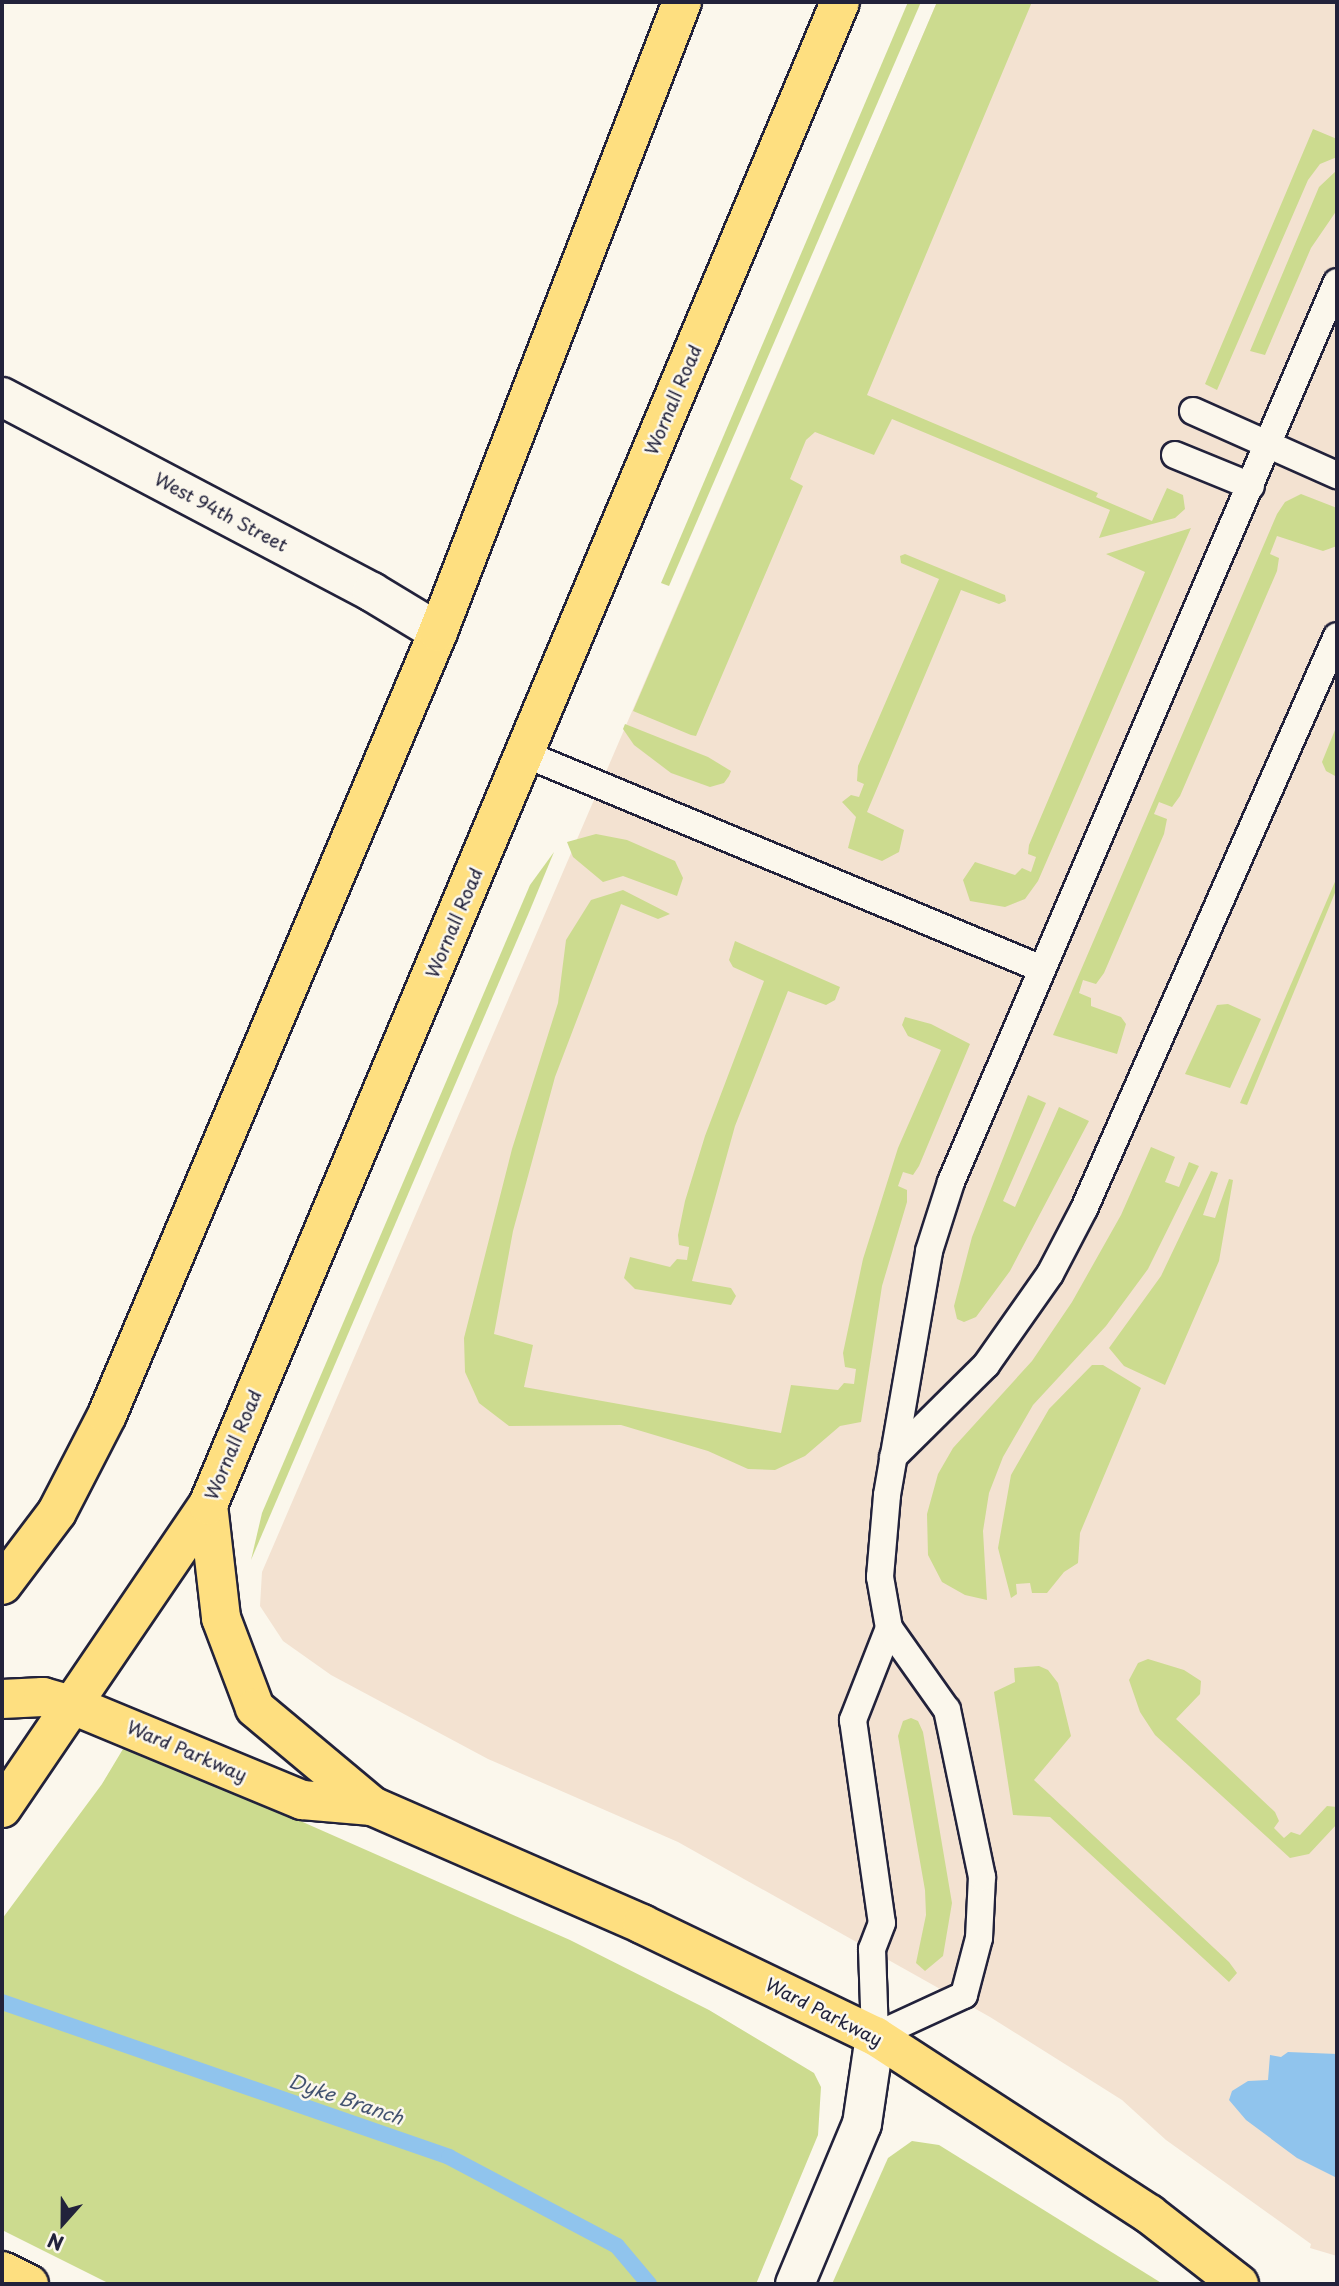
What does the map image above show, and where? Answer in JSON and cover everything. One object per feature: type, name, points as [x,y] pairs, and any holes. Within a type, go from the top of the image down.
[{"type":"main road","points":[[2,1585],[57,1512],[107,1415],[438,632],[682,2]]},
{"type":"main road","name":"Wornall Road","points":[[2,1808],[75,1706],[208,1504],[840,2]]},
{"type":"main road","name":"Ward Parkway","points":[[208,1504],[221,1618],[255,1708],[372,1806],[642,1924],[875,2036],[1149,2214],[1239,2284]]},
{"type":"main road","name":"Ward Parkway","points":[[2,1699],[43,1697],[75,1706],[302,1800],[372,1806]]},
{"type":"main road","points":[[2,2271],[29,2284]]},
{"type":"street","name":"West 94th Street","points":[[2,397],[372,592],[438,632]]},
{"type":"street","points":[[795,2284],[862,2124],[875,2036]]},
{"type":"lane","points":[[889,1628],[853,1720],[882,1923],[872,1949],[875,2036],[964,1995],[979,1938],[982,1877],[947,1710],[889,1628],[880,1577],[893,1457],[929,1251],[951,1182],[1337,282]]},
{"type":"lane","points":[[1193,411],[1337,475]]},
{"type":"lane","points":[[1175,455],[1251,486]]},
{"type":"lane","points":[[893,1457],[986,1365],[1050,1274],[1084,1209],[1337,636]]},
{"type":"lane","points":[[525,754],[1042,969]]},
{"type":"shaded area","points":[[937,2],[1337,2],[1337,2256],[1310,2248],[1311,2244],[1166,2140],[1122,2100],[990,2017],[678,1842],[488,1759],[331,1675],[283,1641],[260,1606],[262,1572]]},
{"type":"green space","points":[[908,2],[921,2],[669,586],[661,583]]},
{"type":"green space","points":[[937,2],[1032,2],[867,395],[1098,493],[1096,497],[1152,521],[1167,488],[1183,495],[1185,509],[1175,518],[1099,538],[1110,510],[892,419],[874,455],[815,432],[806,440],[790,479],[803,486],[696,736],[691,735],[633,711]]},
{"type":"green space","points":[[1313,129],[1337,139],[1337,157],[1320,164],[1308,180],[1217,390],[1205,384]]},
{"type":"green space","points":[[1337,170],[1337,210],[1311,248],[1265,355],[1250,351],[1319,187]]},
{"type":"green space","points":[[1301,494],[1337,508],[1337,546],[1323,551],[1277,536],[1270,554],[1279,558],[1277,571],[1180,796],[1172,807],[1159,802],[1154,814],[1167,819],[1164,834],[1104,973],[1096,984],[1083,980],[1079,993],[1091,998],[1091,1006],[1121,1017],[1126,1024],[1117,1054],[1053,1035],[1277,514],[1285,502]]},
{"type":"green space","points":[[1191,528],[1038,881],[1025,899],[1005,907],[970,901],[963,880],[975,862],[1015,875],[1022,868],[1031,872],[1036,857],[1028,854],[1029,845],[1145,572],[1106,554]]},
{"type":"green space","points":[[905,554],[1005,595],[1006,601],[999,604],[961,590],[867,812],[904,830],[899,852],[882,861],[848,848],[856,817],[842,802],[851,795],[859,797],[864,784],[857,781],[858,766],[939,579],[901,563],[900,556]]},
{"type":"green space","points":[[625,724],[708,757],[731,771],[729,776],[724,783],[710,787],[671,773],[634,745],[623,729]]},
{"type":"green space","points":[[1337,725],[1337,777],[1326,771],[1322,762]]},
{"type":"green space","points":[[596,834],[627,840],[675,861],[683,878],[677,896],[623,876],[603,882],[573,857],[567,842]]},
{"type":"green space","points":[[554,852],[251,1560],[262,1513],[530,885]]},
{"type":"green space","points":[[1337,877],[1337,888],[1247,1105],[1240,1103]]},
{"type":"green space","points":[[623,890],[670,914],[658,919],[621,904],[555,1077],[513,1231],[494,1334],[533,1345],[524,1387],[781,1433],[791,1385],[838,1390],[844,1383],[854,1384],[856,1369],[845,1367],[843,1353],[863,1259],[898,1148],[941,1050],[908,1036],[902,1025],[905,1017],[931,1024],[970,1044],[919,1166],[913,1175],[903,1172],[898,1186],[907,1190],[907,1202],[882,1286],[861,1422],[840,1426],[805,1456],[775,1470],[748,1469],[708,1451],[621,1425],[509,1426],[479,1403],[465,1372],[464,1338],[512,1149],[558,1003],[566,940],[591,900]]},
{"type":"green space","points":[[735,941],[840,987],[835,1000],[826,1005],[788,991],[735,1126],[692,1281],[731,1288],[736,1296],[731,1305],[635,1289],[624,1278],[630,1257],[670,1267],[677,1259],[687,1260],[689,1247],[679,1245],[678,1235],[685,1201],[705,1136],[764,981],[733,967],[729,960]]},
{"type":"green space","points":[[1228,1004],[1261,1019],[1230,1088],[1185,1074],[1217,1005]]},
{"type":"green space","points":[[1028,1095],[1046,1103],[1003,1201],[1015,1207],[1059,1107],[1089,1121],[1010,1271],[976,1317],[964,1322],[957,1319],[954,1306],[972,1237]]},
{"type":"green space","points":[[1151,1147],[1175,1157],[1165,1182],[1179,1187],[1189,1162],[1199,1166],[1148,1269],[1106,1326],[1033,1405],[1003,1457],[989,1493],[983,1531],[987,1600],[965,1595],[942,1582],[928,1555],[927,1514],[938,1474],[953,1448],[1032,1361],[1072,1302],[1121,1215]]},
{"type":"green space","points":[[1211,1171],[1218,1173],[1203,1215],[1215,1218],[1229,1179],[1233,1180],[1219,1261],[1165,1385],[1124,1366],[1109,1348],[1161,1276]]},
{"type":"green space","points":[[1092,1365],[1103,1365],[1141,1388],[1080,1533],[1078,1563],[1064,1572],[1047,1593],[1032,1593],[1030,1583],[1016,1584],[1017,1594],[1011,1598],[998,1548],[1011,1475],[1049,1409]]},
{"type":"green space","points":[[1148,1659],[1184,1670],[1201,1681],[1200,1694],[1176,1719],[1275,1812],[1279,1821],[1274,1828],[1284,1838],[1291,1832],[1300,1835],[1327,1806],[1337,1807],[1337,1824],[1309,1854],[1290,1858],[1155,1735],[1140,1712],[1129,1680],[1138,1663]]},
{"type":"green space","points":[[1039,1666],[1048,1670],[1058,1683],[1071,1736],[1034,1780],[1229,1962],[1237,1973],[1229,1982],[1050,1817],[1013,1815],[994,1692],[1015,1682],[1014,1668]]},
{"type":"green space","points":[[911,1718],[918,1721],[923,1732],[952,1903],[943,1956],[925,1971],[916,1963],[926,1915],[925,1890],[898,1736],[903,1721]]},
{"type":"green space","points":[[126,1744],[570,1940],[709,2010],[814,2073],[821,2087],[818,2135],[756,2284],[110,2284],[2,2230],[2,1919],[102,1784]]},
{"type":"green space","points":[[912,2141],[939,2145],[1163,2284],[832,2284],[888,2158]]},
{"type":"water","points":[[1288,2052],[1337,2054],[1337,2178],[1297,2158],[1246,2120],[1229,2100],[1232,2091],[1248,2081],[1268,2080],[1270,2055],[1281,2057]]},
{"type":"waterway","name":"Dyke Branch","points":[[2,2002],[449,2157],[617,2246],[649,2284]]}]
